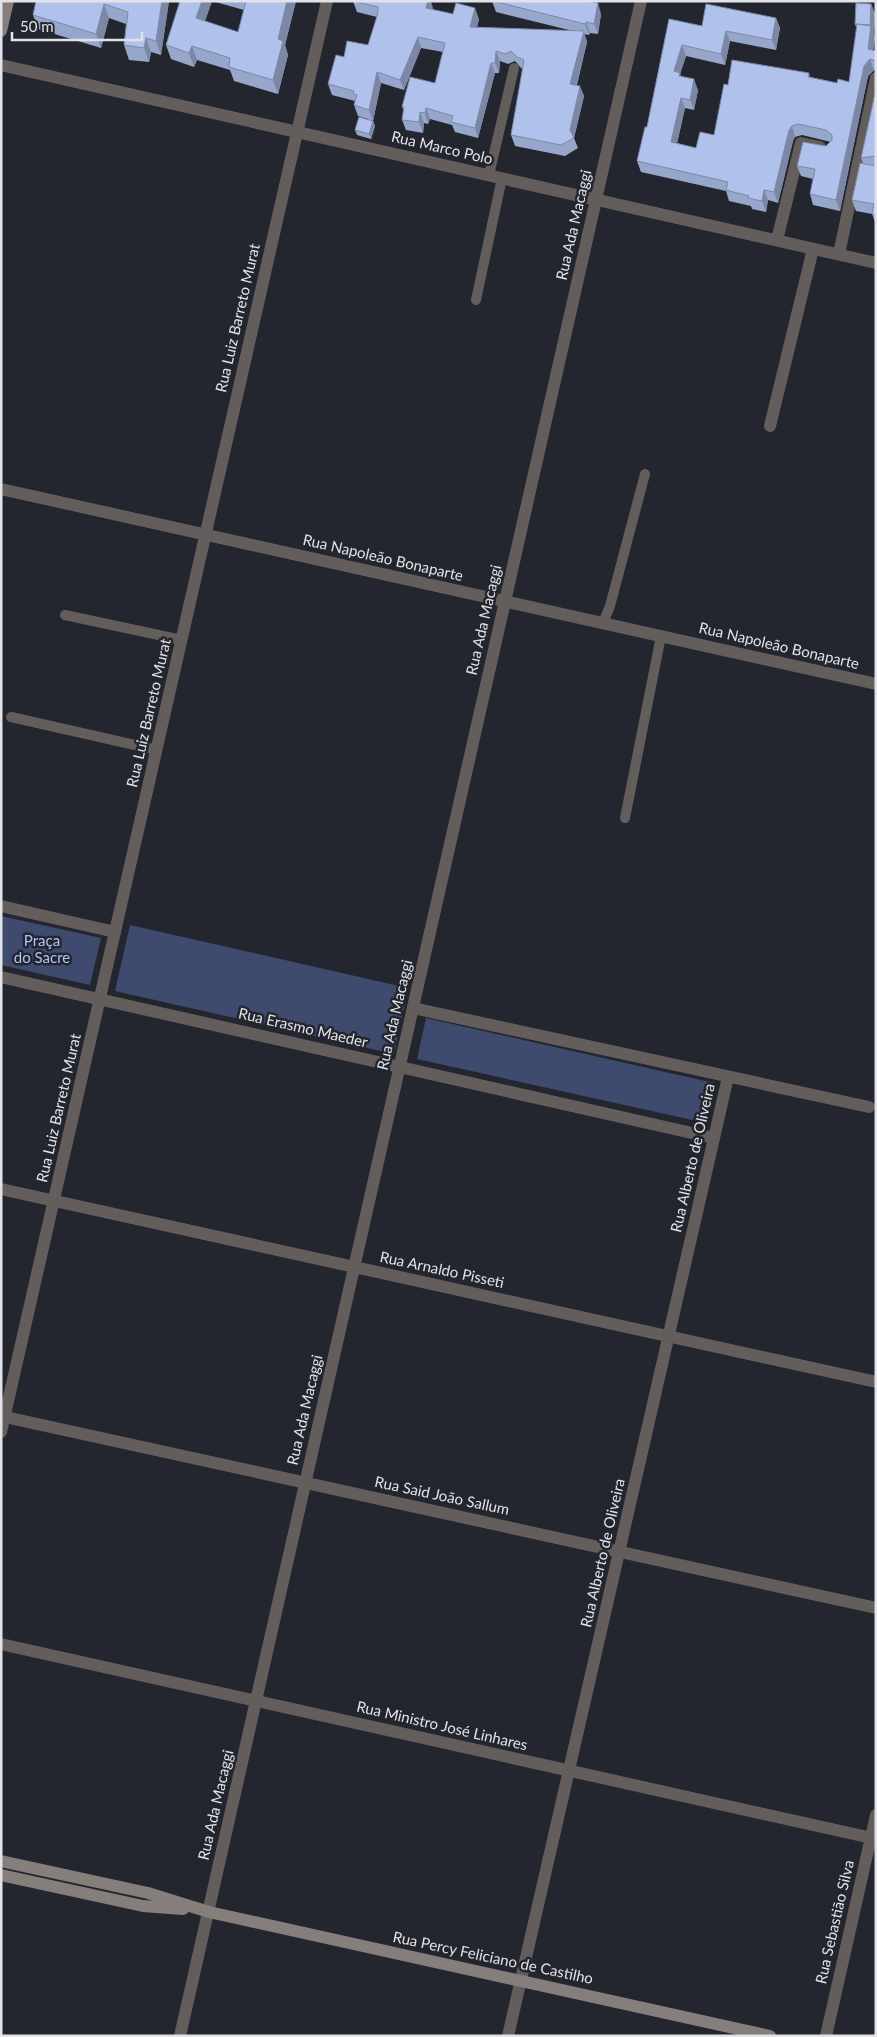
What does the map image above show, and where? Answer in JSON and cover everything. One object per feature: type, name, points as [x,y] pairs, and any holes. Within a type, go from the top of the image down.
[{"type":"street","points":[[1,31],[8,1]]},
{"type":"street","name":"Rua Luiz Barreto Murat","points":[[1,1432],[3,1416],[54,1201],[327,1]]},
{"type":"street","name":"Rua Ada Macaggi","points":[[180,2036],[641,1]]},
{"type":"street","name":"Rua Marco Polo","points":[[1,65],[876,263]]},
{"type":"street","points":[[839,254],[876,78]]},
{"type":"street","points":[[777,240],[801,143],[828,149]]},
{"type":"street","points":[[770,426],[813,248]]},
{"type":"street","name":"Rua Napoleão Bonaparte","points":[[1,489],[876,684]]},
{"type":"street","points":[[1,906],[115,932]]},
{"type":"street","name":"Rua Erasmo Maeder","points":[[1,977],[714,1138]]},
{"type":"street","points":[[413,1008],[869,1107]]},
{"type":"street","name":"Rua Alberto de Oliveira","points":[[508,2036],[728,1076]]},
{"type":"street","name":"Rua Arnaldo Pisseti","points":[[1,1189],[876,1382]]},
{"type":"street","name":"Rua Said João Sallum","points":[[3,1416],[876,1608]]},
{"type":"street","name":"Rua Ministro José Linhares","points":[[1,1644],[873,1838]]},
{"type":"street","name":"Rua Sebastião Silva","points":[[826,2036],[873,1838],[876,1815]]},
{"type":"street","name":"Rua Percy Feliciano de Castilho","points":[[1,1860],[148,1893],[209,1912],[770,2036]]},
{"type":"street","name":"Rua Percy Feliciano de Castilho","points":[[1,1875],[143,1906],[209,1912]]},
{"type":"lane","points":[[476,300],[514,68]]},
{"type":"lane","points":[[603,623],[610,606],[645,474]]},
{"type":"lane","points":[[65,615],[182,640]]},
{"type":"lane","points":[[624,818],[661,636]]},
{"type":"lane","points":[[11,718],[157,750]]},
{"type":"green space","name":"Praça do Sacre","points":[[1,916],[101,938],[90,985],[1,965]]},
{"type":"green space","points":[[130,925],[408,988],[394,1054],[115,991]]},
{"type":"green space","points":[[426,1018],[714,1083],[706,1123],[417,1059]]},
{"type":"building","points":[[36,1],[162,1],[156,41],[146,38],[144,48],[124,45],[128,12],[104,4],[96,34],[33,15]]},
{"type":"building","points":[[180,1],[202,1],[196,18],[238,32],[246,1],[287,1],[278,39],[283,41],[273,80],[229,67],[230,58],[192,46],[189,53],[166,45]]},
{"type":"building","points":[[354,1],[428,1],[426,8],[453,14],[456,3],[475,8],[470,27],[584,31],[570,84],[580,86],[570,130],[574,138],[561,145],[511,135],[524,60],[517,57],[511,51],[505,54],[496,51],[495,63],[491,63],[475,128],[451,122],[453,116],[426,108],[425,113],[420,112],[419,122],[402,120],[404,107],[402,107],[410,77],[435,83],[445,43],[418,37],[400,80],[377,72],[369,110],[354,105],[357,95],[353,94],[354,91],[328,84],[336,55],[344,57],[347,41],[368,45],[378,13],[378,7]]},
{"type":"building","points":[[493,1],[588,1],[598,3],[594,24],[586,22],[585,24]]},
{"type":"building","points":[[856,3],[871,4],[870,25],[855,24]]},
{"type":"building","points":[[706,4],[776,18],[772,40],[726,31],[721,54],[682,45],[674,71],[680,73],[679,76],[694,79],[690,100],[681,98],[671,142],[696,148],[700,132],[714,135],[724,84],[728,85],[732,60],[809,73],[808,77],[837,83],[838,79],[849,82],[857,24],[871,26],[868,49],[876,51],[876,61],[870,59],[864,66],[836,200],[810,194],[815,169],[797,166],[803,142],[826,146],[832,140],[832,135],[826,130],[798,124],[792,126],[789,130],[774,192],[764,190],[762,201],[726,190],[728,182],[637,161],[645,127],[647,127],[669,19],[702,26]]},
{"type":"building","points":[[876,89],[876,156],[861,158]]},
{"type":"building","points":[[359,117],[373,121],[369,134],[355,130]]},
{"type":"building","points":[[860,163],[876,166],[876,215],[872,214],[874,204],[852,200]]}]
